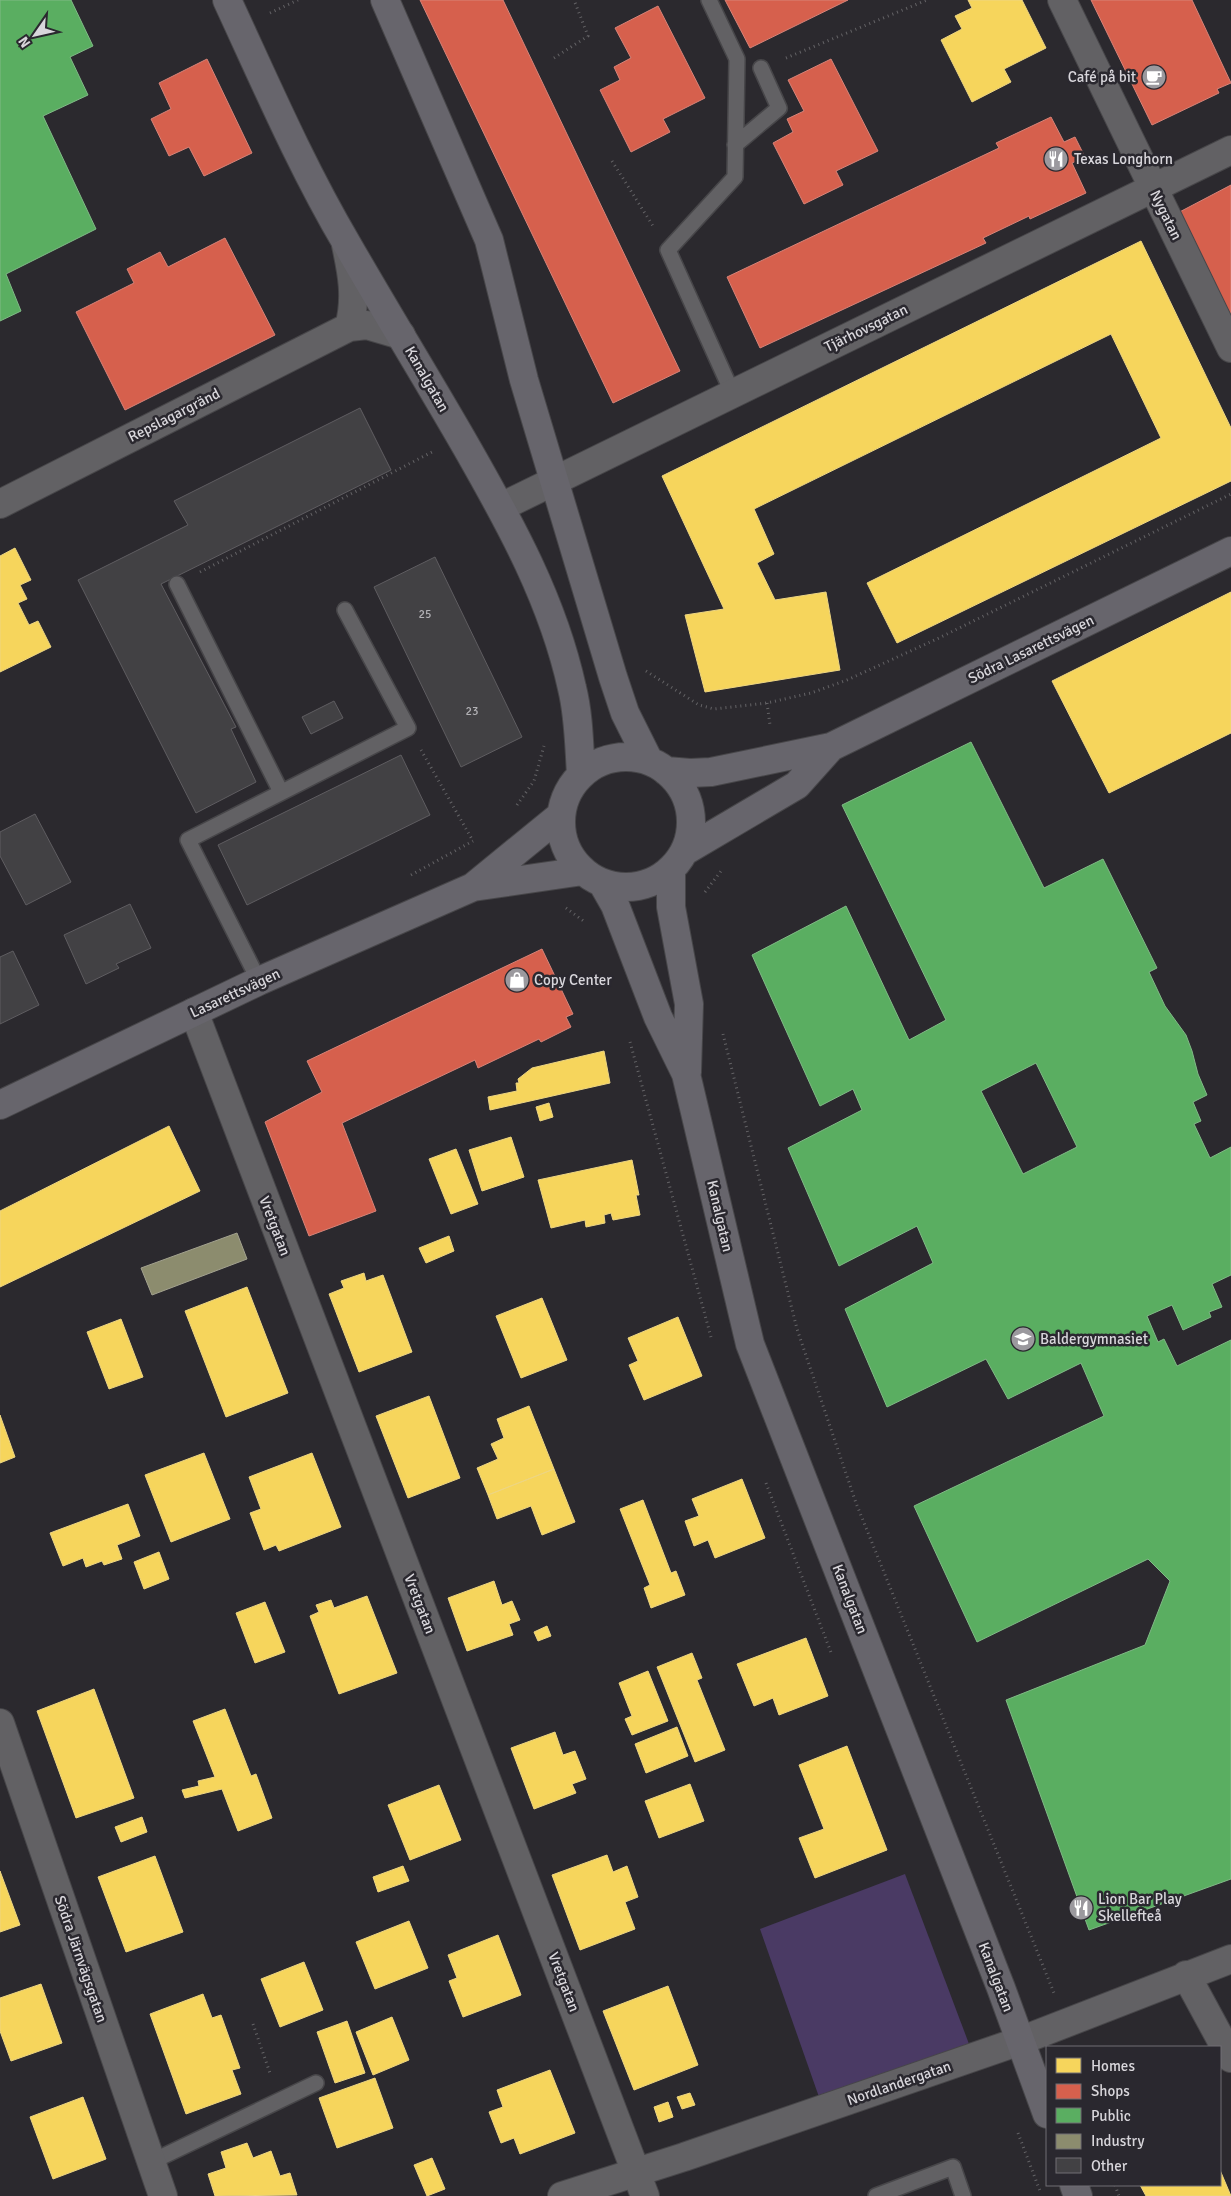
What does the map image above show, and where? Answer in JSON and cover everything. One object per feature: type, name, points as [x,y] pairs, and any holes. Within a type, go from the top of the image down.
[{"type":"main road","name":"Kanalgatan","points":[[227,0],[311,177],[346,242],[501,507],[537,578],[554,624],[576,707],[582,774]]},
{"type":"main road","points":[[385,0],[489,240],[524,380],[613,677],[626,713],[658,766]]},
{"type":"main road","name":"Södra Lasarettsvägen","points":[[658,766],[690,773],[711,772],[831,747],[1231,551]]},
{"type":"main road","name":"Södra Lasarettsvägen","points":[[678,860],[797,785],[831,747]]},
{"type":"main road","points":[[616,757],[629,757],[658,766],[677,780],[689,804],[692,828],[678,860],[661,878],[641,886],[620,888],[593,877],[575,863],[565,846],[561,833],[561,815],[566,795],[582,774],[604,760],[616,757]]},
{"type":"main road","name":"Lasarettsvägen","points":[[0,1105],[259,981],[473,887],[561,815]]},
{"type":"main road","name":"Kanalgatan","points":[[678,860],[671,907],[688,1004],[686,1074]]},
{"type":"main road","name":"Kanalgatan","points":[[593,877],[615,905],[658,1017],[686,1074],[750,1344],[1046,2111]]},
{"type":"main road","name":"Lasarettsvägen","points":[[473,887],[593,877]]},
{"type":"street","name":"Nygatan","points":[[1062,0],[1231,348]]},
{"type":"street","name":"Tjärhovsgatan","points":[[501,507],[732,392],[1231,150]]},
{"type":"street","points":[[346,242],[353,275],[354,298],[349,327]]},
{"type":"street","name":"Repslagargränd","points":[[0,504],[349,327],[374,326],[401,335]]},
{"type":"street","name":"Vretgatan","points":[[194,1012],[641,2184]]},
{"type":"street","name":"Södra Järnvägsgatan","points":[[0,1723],[163,2196]]},
{"type":"street","name":"Nordlandergatan","points":[[562,2196],[641,2184],[1020,2041],[1231,1958]]},
{"type":"street","points":[[1186,1975],[1231,2058]]},
{"type":"lane","points":[[709,0],[738,59],[735,177],[668,250],[732,392]]},
{"type":"lane","points":[[735,145],[779,108],[761,68]]},
{"type":"lane","points":[[177,584],[281,792]]},
{"type":"lane","points":[[259,981],[188,840],[408,728],[345,610]]},
{"type":"lane","points":[[151,2162],[316,2083]]},
{"type":"lane","points":[[876,2196],[952,2167],[963,2196]]},
{"type":"path","points":[[554,58],[588,36],[574,0]]},
{"type":"path","points":[[761,68],[927,0]]},
{"type":"path","points":[[612,162],[668,250]]},
{"type":"path","points":[[177,584],[434,451]]},
{"type":"path","points":[[613,677],[648,671],[699,705],[714,709],[767,703],[811,693],[847,680],[939,638],[1231,494]]},
{"type":"path","points":[[767,703],[770,728],[782,756]]},
{"type":"path","points":[[408,728],[473,841]]},
{"type":"path","points":[[705,893],[727,863]]},
{"type":"path","points":[[723,1032],[797,1329],[856,1504],[1066,2023]]},
{"type":"path","points":[[253,2024],[280,2100]]},
{"type":"shaded area","points":[[905,1874],[969,2044],[819,2097],[760,1929]]},
{"type":"building: Homes","points":[[968,0],[1022,0],[1046,48],[1004,69],[1011,82],[972,102],[941,40],[962,29],[955,16],[972,8]]},
{"type":"building: Homes","points":[[1141,241],[1231,428],[1231,481],[897,643],[867,583],[1161,438],[1111,334],[754,509],[774,554],[757,563],[775,600],[826,592],[840,670],[705,692],[685,615],[724,609],[662,476]]},
{"type":"building: Homes","points":[[15,548],[31,580],[20,585],[27,599],[18,603],[29,625],[38,621],[51,647],[0,672],[0,556]]},
{"type":"building: Homes","points":[[1231,592],[1231,733],[1109,793],[1052,681]]},
{"type":"building: Homes","points":[[604,1051],[610,1083],[490,1110],[488,1097],[517,1091],[516,1083],[519,1083],[518,1079],[532,1068]]},
{"type":"building: Homes","points":[[549,1103],[553,1117],[540,1121],[536,1107]]},
{"type":"building: Homes","points":[[169,1126],[200,1191],[0,1287],[0,1211]]},
{"type":"building: Homes","points":[[511,1137],[524,1177],[482,1191],[469,1150]]},
{"type":"building: Homes","points":[[456,1149],[478,1204],[451,1214],[429,1159]]},
{"type":"building: Homes","points":[[632,1160],[639,1195],[636,1195],[640,1215],[613,1220],[611,1213],[604,1215],[605,1223],[586,1227],[585,1220],[551,1228],[538,1180]]},
{"type":"building: Homes","points":[[449,1236],[454,1251],[426,1263],[419,1248]]},
{"type":"building: Homes","points":[[364,1273],[366,1281],[383,1275],[412,1352],[359,1372],[329,1294],[344,1288],[341,1281]]},
{"type":"building: Homes","points":[[247,1287],[288,1393],[226,1417],[185,1311]]},
{"type":"building: Homes","points":[[542,1298],[567,1360],[521,1378],[496,1316]]},
{"type":"building: Homes","points":[[678,1317],[702,1376],[644,1400],[629,1365],[638,1361],[628,1338]]},
{"type":"building: Homes","points":[[121,1319],[143,1377],[109,1389],[87,1332]]},
{"type":"building: Homes","points":[[429,1396],[460,1478],[408,1498],[376,1416]]},
{"type":"building: Homes","points":[[529,1406],[554,1469],[488,1495],[477,1468],[498,1459],[491,1444],[504,1438],[497,1419]]},
{"type":"building: Homes","points":[[0,1415],[15,1457],[0,1463]]},
{"type":"building: Homes","points":[[204,1453],[230,1519],[171,1542],[145,1475]]},
{"type":"building: Homes","points":[[312,1453],[341,1527],[279,1551],[276,1545],[264,1550],[250,1513],[261,1509],[249,1477]]},
{"type":"building: Homes","points":[[554,1469],[575,1522],[542,1535],[531,1506],[497,1519],[488,1495]]},
{"type":"building: Homes","points":[[742,1479],[765,1538],[715,1558],[708,1540],[694,1546],[685,1521],[699,1516],[692,1499]]},
{"type":"building: Homes","points":[[643,1500],[671,1573],[676,1571],[685,1595],[651,1608],[644,1588],[650,1585],[620,1509]]},
{"type":"building: Homes","points":[[128,1504],[140,1536],[117,1545],[122,1559],[104,1565],[102,1561],[86,1567],[83,1558],[63,1566],[50,1533]]},
{"type":"building: Homes","points":[[159,1552],[169,1579],[144,1589],[134,1562]]},
{"type":"building: Homes","points":[[494,1581],[502,1605],[512,1601],[520,1620],[509,1624],[513,1635],[467,1651],[448,1598]]},
{"type":"building: Homes","points":[[367,1596],[397,1673],[339,1694],[310,1616],[319,1612],[316,1605],[331,1600],[334,1608]]},
{"type":"building: Homes","points":[[265,1602],[285,1652],[255,1663],[236,1613]]},
{"type":"building: Homes","points":[[547,1626],[551,1636],[538,1641],[534,1632]]},
{"type":"building: Homes","points":[[806,1638],[828,1696],[779,1715],[773,1698],[754,1706],[737,1664]]},
{"type":"building: Homes","points":[[692,1653],[702,1678],[697,1680],[725,1750],[695,1762],[657,1667]]},
{"type":"building: Homes","points":[[648,1671],[668,1721],[632,1735],[625,1719],[632,1716],[619,1683]]},
{"type":"building: Homes","points":[[94,1689],[134,1798],[76,1818],[37,1711]]},
{"type":"building: Homes","points":[[225,1709],[251,1776],[256,1774],[272,1818],[238,1831],[222,1789],[185,1798],[182,1790],[199,1786],[198,1781],[215,1777],[193,1721]]},
{"type":"building: Homes","points":[[677,1727],[688,1756],[646,1773],[635,1744]]},
{"type":"building: Homes","points":[[555,1732],[563,1755],[575,1751],[586,1779],[572,1784],[576,1793],[534,1809],[511,1748]]},
{"type":"building: Homes","points":[[847,1746],[887,1850],[815,1878],[799,1838],[824,1829],[799,1765]]},
{"type":"building: Homes","points":[[690,1784],[704,1821],[659,1838],[645,1801]]},
{"type":"building: Homes","points":[[439,1785],[461,1840],[410,1860],[388,1805]]},
{"type":"building: Homes","points":[[142,1817],[147,1832],[121,1842],[115,1827]]},
{"type":"building: Homes","points":[[607,1855],[613,1872],[627,1866],[638,1897],[625,1902],[635,1929],[580,1950],[552,1875]]},
{"type":"building: Homes","points":[[155,1856],[183,1932],[126,1952],[98,1877]]},
{"type":"building: Homes","points":[[403,1866],[409,1881],[378,1892],[373,1877]]},
{"type":"building: Homes","points":[[0,1871],[20,1925],[0,1932]]},
{"type":"building: Homes","points":[[409,1921],[428,1968],[375,1989],[356,1942]]},
{"type":"building: Homes","points":[[498,1935],[521,1995],[463,2017],[449,1981],[457,1978],[448,1955]]},
{"type":"building: Homes","points":[[304,1962],[323,2010],[280,2027],[261,1979]]},
{"type":"building: Homes","points":[[41,1984],[62,2043],[11,2061],[0,2031],[0,1998]]},
{"type":"building: Homes","points":[[668,1986],[698,2065],[634,2090],[603,2011]]},
{"type":"building: Homes","points":[[203,1994],[212,2018],[221,2015],[240,2068],[232,2070],[241,2094],[186,2114],[150,2014]]},
{"type":"building: Homes","points":[[392,2017],[409,2060],[373,2075],[356,2032]]},
{"type":"building: Homes","points":[[347,2021],[365,2073],[335,2083],[317,2032]]},
{"type":"building: Homes","points":[[550,2070],[575,2133],[520,2154],[514,2138],[501,2143],[489,2112],[503,2107],[497,2090]]},
{"type":"building: Homes","points":[[375,2078],[393,2128],[337,2148],[319,2098]]},
{"type":"building: Homes","points":[[690,2093],[695,2105],[682,2109],[677,2097]]},
{"type":"building: Homes","points":[[83,2097],[106,2159],[53,2179],[30,2117]]},
{"type":"building: Homes","points":[[668,2102],[673,2117],[659,2122],[654,2107]]},
{"type":"building: Homes","points":[[247,2143],[253,2158],[271,2151],[280,2176],[290,2173],[297,2195],[215,2196],[208,2174],[226,2168],[221,2152]]},
{"type":"building: Homes","points":[[432,2158],[445,2189],[427,2196],[414,2165]]},
{"type":"building: Homes","points":[[1221,2172],[1231,2196],[1146,2196],[1141,2186],[1221,2186]]},
{"type":"building: Shops","points":[[420,0],[503,0],[680,371],[613,403]]},
{"type":"building: Shops","points":[[725,0],[848,0],[750,48]]},
{"type":"building: Shops","points":[[1091,0],[1192,0],[1231,83],[1217,89],[1219,93],[1152,125]]},
{"type":"building: Shops","points":[[658,6],[705,98],[663,119],[670,132],[631,152],[600,90],[620,80],[614,67],[631,58],[615,28]]},
{"type":"building: Shops","points":[[207,59],[252,153],[204,176],[189,147],[169,156],[151,119],[171,109],[159,83]]},
{"type":"building: Shops","points":[[831,59],[878,151],[836,171],[843,185],[804,204],[773,143],[793,132],[787,119],[804,111],[788,80]]},
{"type":"building: Shops","points":[[1051,117],[1064,142],[1075,137],[1085,157],[1072,163],[1086,193],[1030,219],[1029,216],[983,238],[986,243],[760,348],[727,277],[999,148],[996,143]]},
{"type":"building: Shops","points":[[1231,185],[1231,335],[1170,217]]},
{"type":"building: Shops","points":[[225,238],[275,335],[125,410],[76,312],[134,283],[127,269],[160,252],[168,267]]},
{"type":"building: Shops","points":[[542,949],[573,1014],[566,1017],[571,1027],[541,1042],[539,1039],[478,1068],[475,1060],[342,1123],[376,1211],[309,1236],[265,1122],[322,1092],[307,1061]]},
{"type":"building: Public","points":[[0,0],[71,0],[93,46],[70,57],[88,95],[43,116],[96,229],[6,274],[21,311],[0,321]]},
{"type":"building: Public","name":"Baldergymnasiet","points":[[971,742],[1044,888],[1103,859],[1157,968],[1149,972],[1165,1006],[1186,1035],[1192,1051],[1198,1074],[1207,1095],[1193,1102],[1201,1121],[1194,1124],[1210,1158],[1231,1147],[1231,1275],[1212,1284],[1222,1307],[1209,1312],[1211,1317],[1183,1330],[1172,1305],[1147,1316],[1158,1342],[1164,1339],[1177,1366],[1231,1340],[1231,1879],[1089,1930],[1006,1700],[1145,1645],[1170,1581],[1148,1559],[977,1642],[914,1506],[1104,1416],[1081,1363],[1008,1399],[986,1359],[887,1407],[845,1309],[933,1263],[917,1226],[839,1266],[788,1148],[862,1110],[853,1089],[820,1106],[752,955],[846,906],[909,1040],[946,1020],[842,805]],"holes":[[[1036,1063],[1077,1147],[1023,1174],[981,1091]]]},
{"type":"building: Industry","points":[[237,1233],[247,1259],[152,1295],[141,1268]]},
{"type":"building: Other","points":[[360,408],[391,470],[161,584],[236,727],[231,729],[256,782],[196,813],[78,580],[188,525],[174,501]]},
{"type":"building: Other","points":[[435,557],[522,737],[461,767],[374,587]]},
{"type":"building: Other","points":[[334,701],[343,718],[311,734],[302,717]]},
{"type":"building: Other","points":[[401,755],[430,815],[247,905],[218,845]]},
{"type":"building: Other","points":[[35,814],[71,882],[26,905],[0,856],[0,832]]},
{"type":"building: Other","points":[[130,904],[151,948],[116,964],[119,968],[86,984],[64,935]]},
{"type":"building: Other","points":[[13,951],[39,1005],[0,1024],[0,957]]},
{"type":"place","name":"Café på bit","points":[[1154,77]]},
{"type":"place","name":"Texas Longhorn","points":[[1056,159]]},
{"type":"place","name":"Copy Center","points":[[517,980]]},
{"type":"place","name":"Baldergymnasiet","points":[[1023,1339]]},
{"type":"place","name":"Lion Bar Play Skellefteå","points":[[1081,1908]]}]
